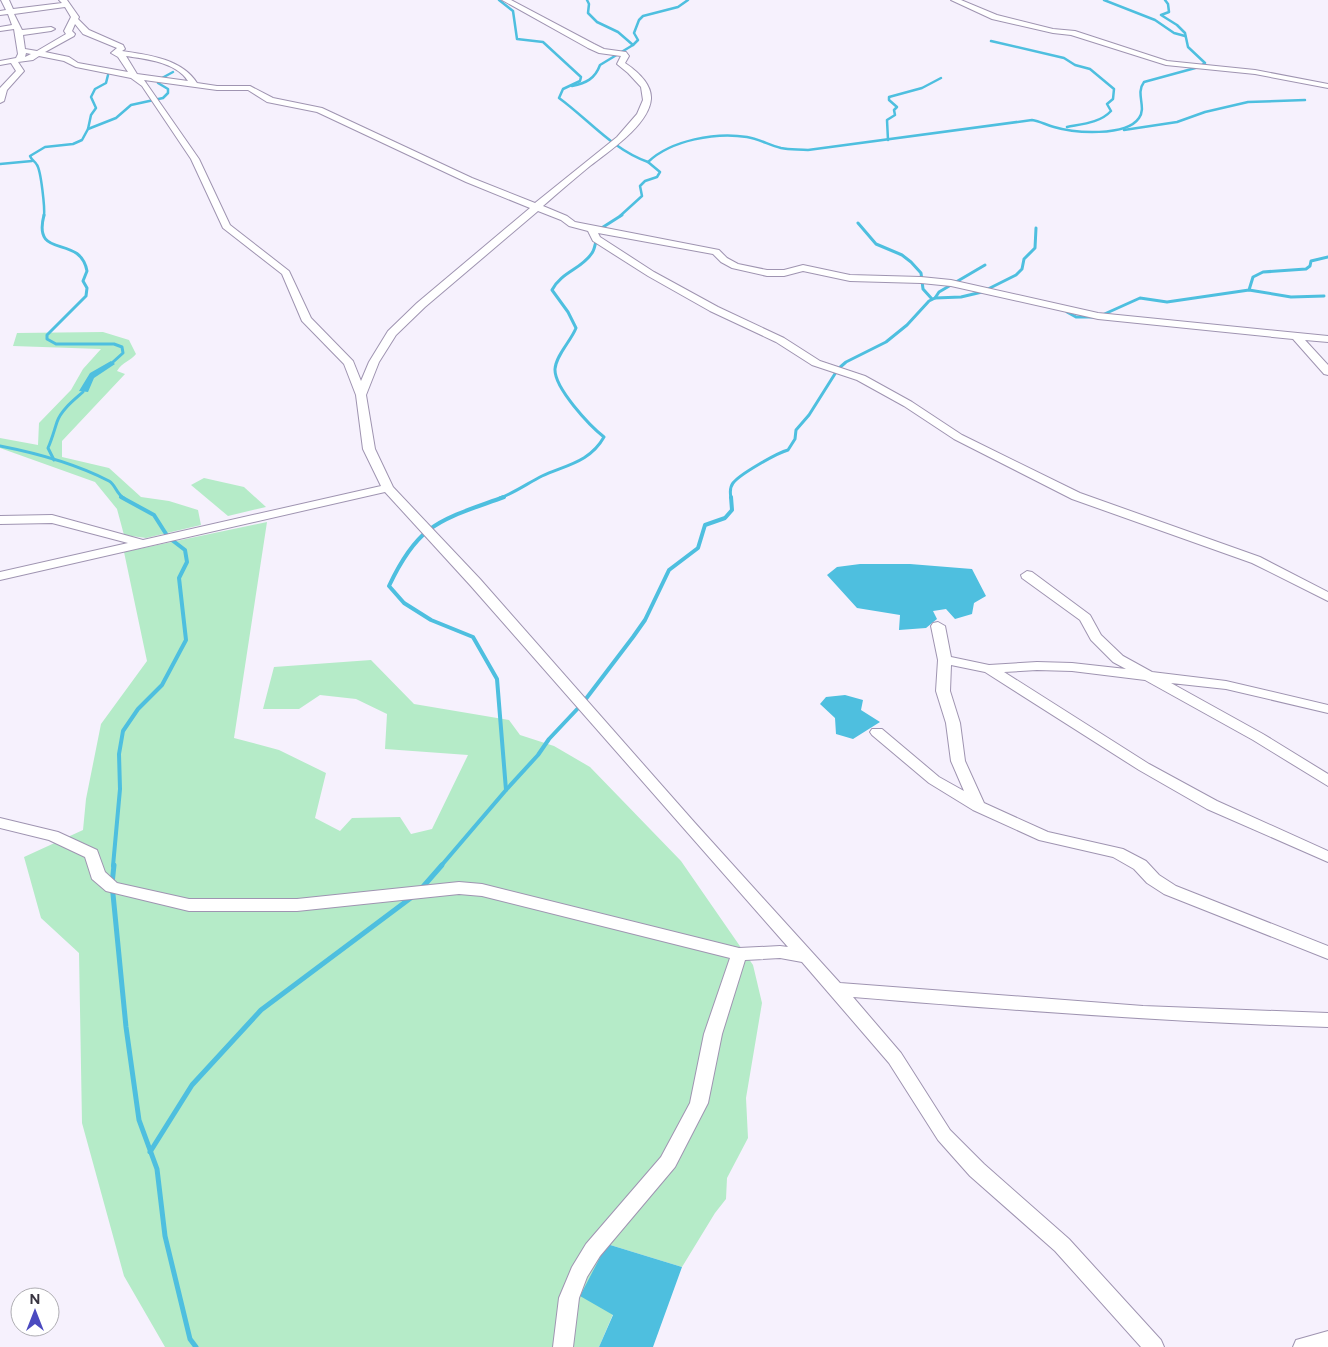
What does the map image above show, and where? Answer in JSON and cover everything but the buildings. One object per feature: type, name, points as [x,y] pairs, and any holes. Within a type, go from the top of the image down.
[{"type":"street","points":[[0,69],[22,55],[17,30],[5,0]]},
{"type":"street","points":[[361,395],[374,362],[392,333],[421,305],[620,139],[641,115],[647,100],[645,86],[631,71],[621,64],[625,56],[623,54],[591,46],[506,0]]},
{"type":"street","points":[[955,0],[995,17],[1053,31],[1072,33],[1166,64],[1255,72],[1328,86]]},
{"type":"street","points":[[0,13],[65,2],[80,27],[100,39],[120,47],[121,49],[115,53]]},
{"type":"street","points":[[70,34],[68,30],[75,20]]},
{"type":"street","points":[[0,28],[17,30],[51,29]]},
{"type":"street","points":[[0,63],[30,58],[70,34],[100,39]]},
{"type":"street","points":[[21,50],[66,59],[76,65],[135,76],[217,88],[250,88],[270,100],[319,110],[469,180],[564,218],[572,224],[716,252],[734,266],[767,273],[784,273],[803,268],[850,278],[921,280],[951,283],[1098,316],[1328,339]]},
{"type":"street","points":[[115,53],[143,55],[174,67],[191,78],[194,84]]},
{"type":"street","points":[[115,53],[121,55],[135,76],[146,84],[196,159],[226,226],[286,273],[306,319],[348,363],[361,395],[369,449],[388,488],[836,989],[895,1058],[944,1135],[977,1170],[1062,1245],[1154,1347]]},
{"type":"street","points":[[0,102],[3,89],[20,71],[13,61]]},
{"type":"street","points":[[590,229],[592,229],[596,239],[651,274],[706,305],[780,340],[816,363],[860,378],[908,404],[958,436],[1076,496],[1256,560],[1328,597]]},
{"type":"street","points":[[1297,337],[1328,372]]},
{"type":"street","points":[[0,576],[143,542],[388,488]]},
{"type":"street","points":[[0,520],[52,519],[128,541],[143,542]]},
{"type":"street","points":[[1026,575],[1085,618],[1096,637],[1118,659],[1146,677],[1258,737],[1328,782]]},
{"type":"street","points":[[938,626],[945,660],[943,690],[953,723],[958,761],[978,806]]},
{"type":"street","points":[[945,660],[989,669],[1037,666],[1072,667],[1226,685],[1328,709]]},
{"type":"street","points":[[989,669],[1144,767],[1212,805],[1328,857]]},
{"type":"street","points":[[877,732],[934,780],[978,806],[1044,836],[1118,853],[1140,865],[1152,878],[1170,890],[1328,953]]},
{"type":"street","points":[[0,823],[53,836],[92,854],[98,875],[112,887],[189,906],[297,905],[459,888],[482,890],[513,900],[596,917],[738,954],[780,952],[807,957]]},
{"type":"street","points":[[563,1347],[569,1298],[579,1273],[593,1250],[668,1162],[699,1102],[713,1034],[738,954]]},
{"type":"street","points":[[836,989],[1092,1010],[1227,1018],[1328,1020]]},
{"type":"street","points":[[1303,1347],[1328,1340]]},
{"type":"green space","points":[[103,332],[129,340],[136,354],[117,371],[125,374],[62,441],[62,457],[109,468],[141,497],[169,501],[198,510],[201,525],[146,538],[124,535],[117,509],[95,482],[0,448],[0,438],[38,445],[39,423],[71,390],[83,369],[101,349],[13,346],[17,333]]},
{"type":"green space","points":[[204,478],[244,487],[266,507],[228,516],[191,485]]},
{"type":"green space","points":[[267,522],[234,738],[279,750],[326,773],[315,818],[340,831],[352,818],[400,817],[411,834],[432,829],[468,755],[385,749],[387,714],[356,699],[320,695],[299,709],[263,709],[274,667],[371,660],[414,704],[509,720],[520,735],[554,746],[590,767],[681,861],[753,965],[762,1003],[746,1098],[748,1138],[727,1178],[726,1199],[715,1213],[682,1267],[607,1244],[613,1314],[599,1347],[165,1347],[124,1276],[82,1123],[79,953],[41,918],[24,857],[83,830],[86,799],[101,724],[147,661],[124,552]]},
{"type":"water","points":[[111,361],[115,364],[94,378],[88,392],[79,391],[90,373]]},
{"type":"water","points":[[860,564],[910,564],[972,569],[986,596],[974,603],[972,614],[955,619],[946,609],[933,611],[937,619],[926,628],[899,630],[900,615],[857,608],[827,575],[837,567]]},
{"type":"water","points":[[845,695],[863,700],[861,710],[880,722],[853,739],[836,734],[835,718],[820,704],[826,697]]},
{"type":"water","points":[[607,1244],[682,1267],[653,1347],[599,1347],[613,1315],[580,1296]]},
{"type":"waterway","points":[[499,0],[513,11],[517,39],[543,42],[581,77],[580,81],[563,89],[559,98],[623,150],[648,162]]},
{"type":"waterway","points":[[587,0],[589,4],[588,13],[597,22],[618,32],[633,45]]},
{"type":"waterway","points":[[633,45],[638,40],[634,33],[639,20],[643,16],[678,7],[688,0]]},
{"type":"waterway","points":[[1104,0],[1155,20],[1174,33],[1185,36]]},
{"type":"waterway","points":[[888,139],[1032,120],[1054,127],[1086,132],[1112,131],[1132,124],[1141,114],[1141,91],[1144,82],[1199,67],[1205,63],[1188,47],[1185,33],[1177,25],[1161,15],[1169,12],[1168,4],[1165,0]]},
{"type":"waterway","points":[[991,41],[1064,58],[1075,65],[1090,69],[1114,89],[1113,99],[1107,104],[1111,111],[1107,115],[1090,122],[1067,127]]},
{"type":"waterway","points":[[572,86],[589,80],[600,65],[633,45]]},
{"type":"waterway","points":[[88,129],[116,118],[131,105],[163,98],[168,93],[168,89],[158,83],[162,78],[173,72]]},
{"type":"waterway","points":[[88,129],[91,115],[96,108],[91,97],[95,89],[106,83],[108,75]]},
{"type":"waterway","points":[[888,139],[887,120],[895,115],[894,110],[897,107],[889,100],[889,97],[922,88],[941,78]]},
{"type":"waterway","points":[[1124,130],[1177,122],[1205,112],[1248,102],[1305,100]]},
{"type":"waterway","points":[[44,215],[40,174],[37,165],[30,156],[45,147],[73,144],[82,140],[88,129]]},
{"type":"waterway","points":[[648,162],[669,148],[694,139],[708,137],[747,137],[781,148],[808,150],[888,139]]},
{"type":"waterway","points":[[0,164],[32,161]]},
{"type":"waterway","points":[[620,216],[642,196],[640,186],[645,181],[657,177],[660,172],[648,162]]},
{"type":"waterway","points":[[44,215],[42,229],[45,238],[50,243],[76,253],[83,260],[87,271],[83,281],[87,288],[86,296],[47,335],[47,339],[56,344],[114,344],[122,347],[123,353],[113,362]]},
{"type":"waterway","points":[[600,229],[622,215]]},
{"type":"waterway","points":[[858,223],[876,244],[902,255],[911,262],[921,273],[923,289],[932,299]]},
{"type":"waterway","points":[[986,290],[1016,275],[1022,269],[1024,259],[1035,248],[1036,228]]},
{"type":"waterway","points":[[500,498],[542,476],[577,462],[592,452],[604,437],[574,406],[566,396],[556,377],[555,369],[558,359],[576,328],[568,312],[552,290],[561,279],[588,258],[593,251],[597,238]]},
{"type":"waterway","points":[[1249,290],[1253,277],[1263,272],[1306,269],[1310,266],[1311,261],[1328,257]]},
{"type":"waterway","points":[[935,298],[939,292],[985,265]]},
{"type":"waterway","points":[[1100,316],[1140,298],[1167,302],[1249,290]]},
{"type":"waterway","points":[[1249,290],[1291,297],[1324,296]]},
{"type":"waterway","points":[[935,298],[961,297],[982,292]]},
{"type":"waterway","points":[[731,498],[731,486],[737,479],[759,464],[788,450],[795,439],[796,430],[809,415],[838,369],[846,362],[886,342],[907,325],[929,301],[935,298]]},
{"type":"waterway","points":[[1067,312],[1076,317],[1093,317]]},
{"type":"waterway","points":[[54,459],[48,448],[57,422],[65,409],[83,392]]},
{"type":"waterway","points":[[0,446],[54,459]]},
{"type":"waterway","points":[[54,459],[83,469],[109,481],[124,498]]},
{"type":"waterway","points":[[113,866],[120,789],[119,754],[123,731],[138,709],[162,685],[186,640],[179,578],[187,562],[185,550],[168,537],[154,515],[121,497]]},
{"type":"waterway","points":[[504,497],[448,518],[434,526],[411,548],[389,586],[404,603],[431,620],[473,637],[497,679],[506,790]]},
{"type":"waterway","points":[[506,790],[538,755],[549,739],[582,704],[633,637],[645,620],[669,570],[698,548],[705,525],[725,518],[732,510],[731,497]]},
{"type":"waterway","points":[[441,866],[506,790]]},
{"type":"waterway","points":[[114,865],[112,884],[126,1027],[139,1120],[150,1151]]},
{"type":"waterway","points":[[421,889],[442,865]]},
{"type":"waterway","points":[[150,1151],[192,1085],[261,1010],[412,897]]},
{"type":"waterway","points":[[150,1151],[157,1169],[165,1236],[190,1339],[196,1347]]}]
